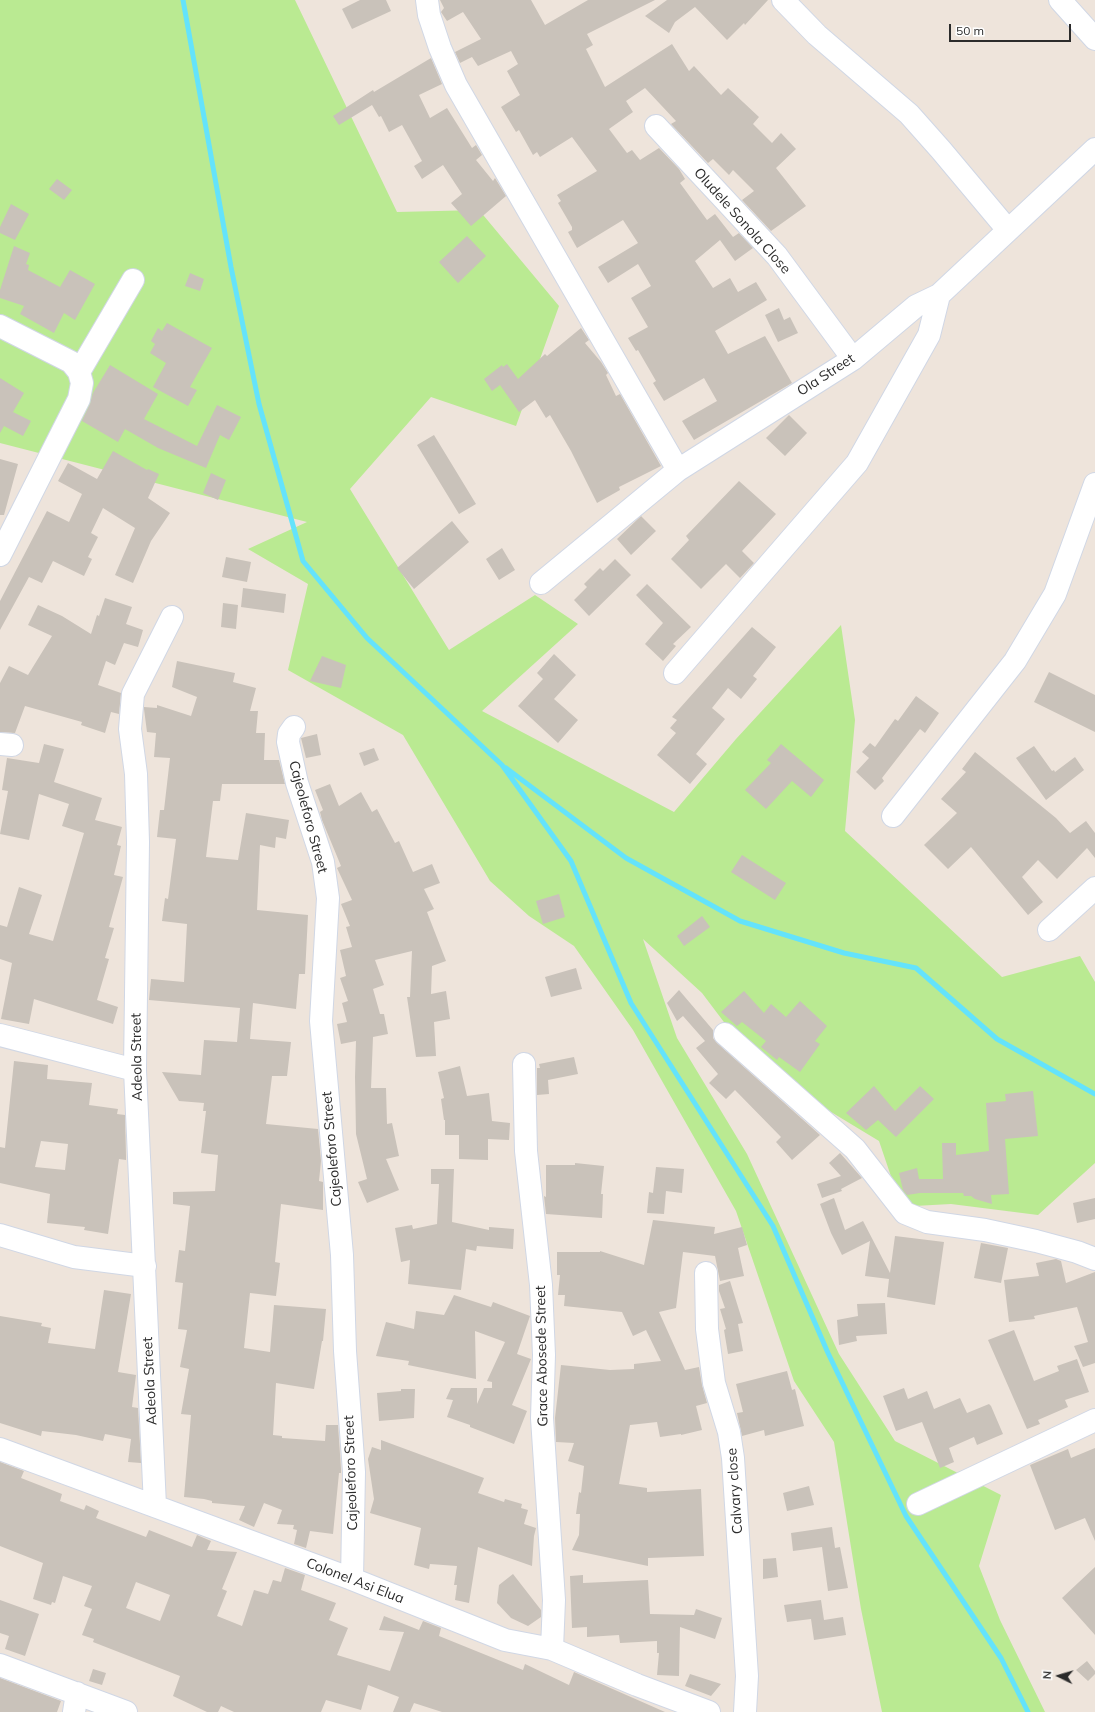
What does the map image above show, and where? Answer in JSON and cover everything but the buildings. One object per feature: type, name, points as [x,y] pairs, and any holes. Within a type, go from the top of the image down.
[{"type":"street","points":[[428,0],[429,14],[440,48],[456,85],[678,470]]},
{"type":"street","points":[[783,0],[817,35],[909,114],[1008,230]]},
{"type":"street","points":[[1060,0],[1095,39]]},
{"type":"street","name":"Oludele Sonola Close","points":[[656,126],[777,256],[853,359]]},
{"type":"street","name":"Ola Street","points":[[541,584],[678,470],[853,359],[916,306],[939,295],[1095,149]]},
{"type":"street","points":[[75,367],[133,280]]},
{"type":"street","points":[[675,674],[857,463],[929,335],[939,295]]},
{"type":"street","points":[[0,326],[75,367],[82,383],[79,398],[0,555]]},
{"type":"street","points":[[893,816],[1019,654],[1055,594],[1095,484]]},
{"type":"street","name":"Adeola Street","points":[[155,1506],[135,1070],[138,842],[136,774],[130,729],[133,694],[172,617]]},
{"type":"street","name":"Cajeoleforo Street","points":[[294,727],[288,734],[288,742],[298,783],[323,862],[328,898],[321,1021],[342,1255],[345,1352],[354,1472],[352,1579]]},
{"type":"street","points":[[1049,930],[1095,888]]},
{"type":"street","points":[[725,1034],[856,1149],[905,1212],[927,1222],[985,1230],[1036,1241],[1077,1252],[1095,1259]]},
{"type":"street","points":[[0,1036],[135,1070]]},
{"type":"street","name":"Grace Abosede Street","points":[[524,1064],[526,1151],[541,1285],[544,1355],[542,1418],[554,1600],[552,1649]]},
{"type":"street","points":[[0,1235],[74,1257],[145,1266]]},
{"type":"street","name":"Calvary close","points":[[706,1273],[707,1329],[714,1383],[730,1432],[733,1458],[747,1676],[745,1712]]},
{"type":"street","points":[[918,1504],[1095,1420]]},
{"type":"street","name":"Colonel Asi Elua","points":[[0,1449],[352,1579],[505,1640],[552,1649],[637,1685],[710,1712]]},
{"type":"street","points":[[0,1665],[75,1702],[126,1712]]},
{"type":"green space","points":[[0,0],[295,0],[397,212],[479,210],[559,306],[516,426],[431,397],[350,489],[449,650],[535,595],[578,624],[482,711],[674,812],[736,739],[841,625],[855,720],[845,831],[1002,977],[1080,956],[1095,982],[1095,1163],[1038,1215],[951,1204],[914,1206],[897,1194],[879,1141],[798,1092],[742,1046],[702,993],[643,939],[677,1038],[747,1154],[839,1354],[895,1441],[1001,1495],[979,1566],[1000,1620],[1045,1712],[882,1712],[861,1609],[834,1442],[794,1381],[736,1211],[633,1030],[574,946],[529,916],[490,881],[403,735],[288,670],[308,584],[248,549],[307,522],[0,443]]},
{"type":"waterway","points":[[183,0],[231,267],[259,404],[303,561],[367,638],[502,765],[571,861],[631,1003],[773,1226],[828,1353],[906,1516],[1001,1658],[1028,1712]]},
{"type":"waterway","points":[[506,768],[626,858],[740,921],[844,953],[916,968],[997,1039],[1095,1094]]}]
